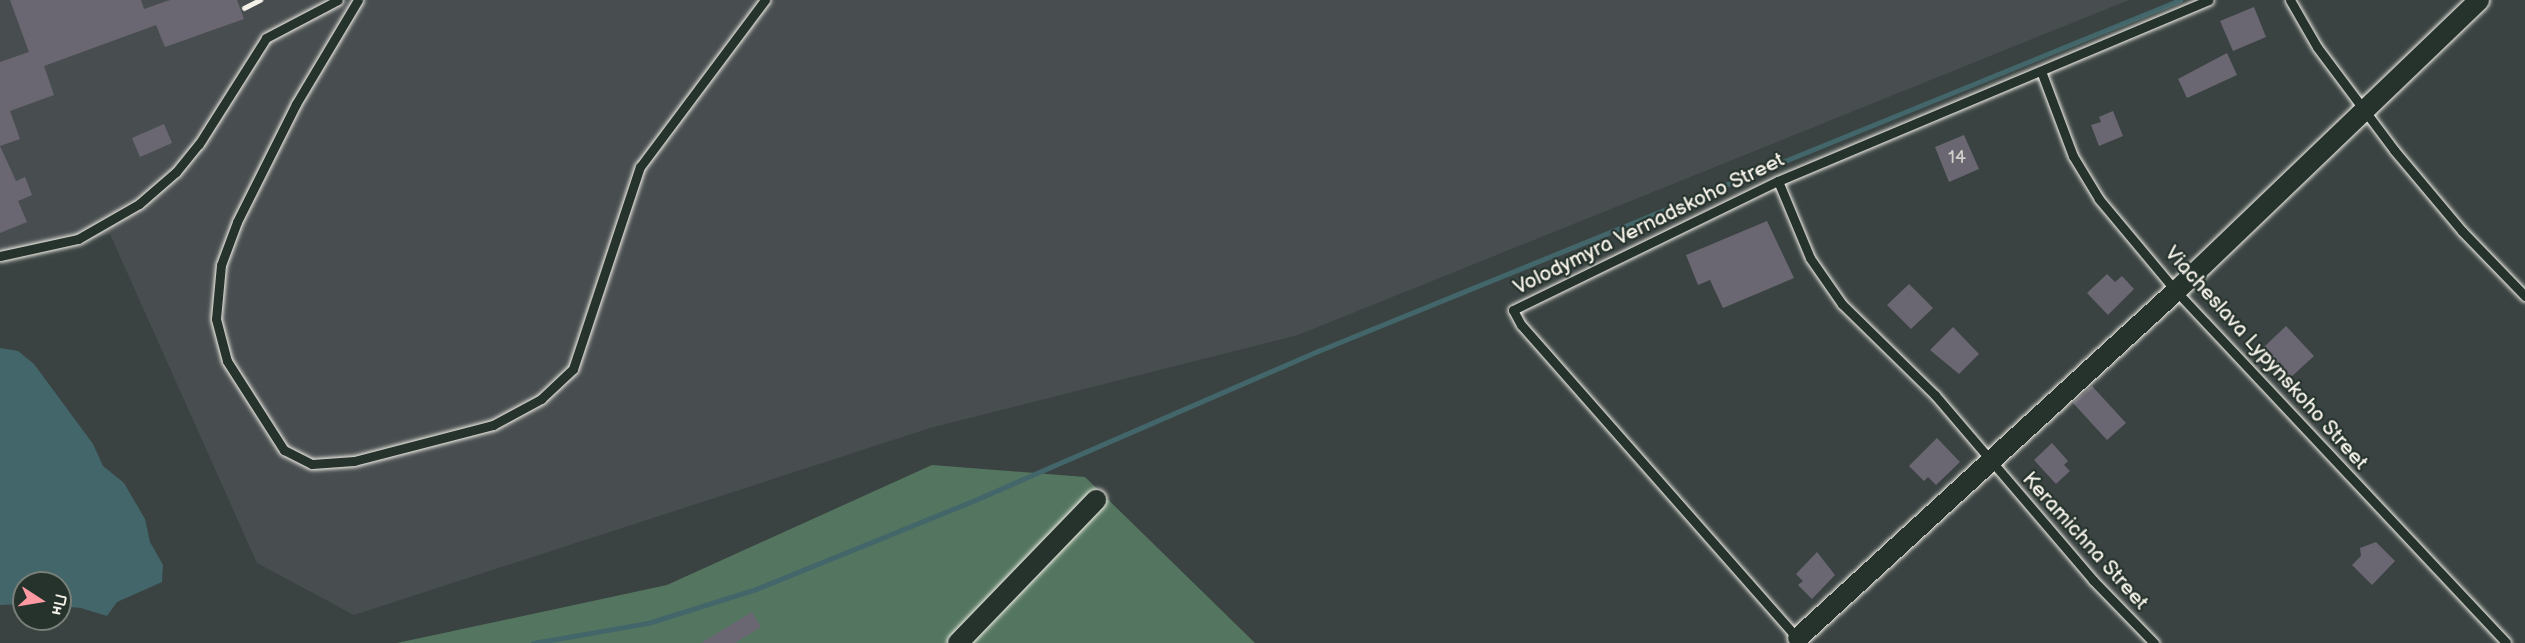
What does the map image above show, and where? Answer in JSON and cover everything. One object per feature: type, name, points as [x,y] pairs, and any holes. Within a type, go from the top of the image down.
[{"type":"street","points":[[1800,641],[2367,111],[2479,0]]},
{"type":"street","points":[[958,643],[1096,500]]},
{"type":"lane","points":[[0,256],[78,239],[139,204],[176,172],[199,144],[266,38],[338,0]]},
{"type":"lane","points":[[358,0],[296,104],[237,222],[221,265],[216,319],[226,361],[284,450],[312,464],[354,461],[493,424],[541,399],[573,369],[640,167],[765,0]]},
{"type":"lane","name":"Volodymyra Vernadskoho Street","points":[[1800,641],[1513,313],[1523,301],[1778,181],[2209,0]]},
{"type":"lane","points":[[2290,0],[2317,47],[2425,190],[2525,296]]},
{"type":"lane","name":"Viacheslava Lypynskoho Street","points":[[2041,71],[2058,120],[2089,186],[2176,291],[2506,643]]},
{"type":"lane","name":"Keramichna Street","points":[[1778,181],[1810,258],[1842,304],[1935,395],[1990,462],[2154,643]]},
{"type":"shaded area","points":[[0,0],[2129,0],[1298,335],[930,428],[354,615],[257,563],[110,234],[0,261]]},
{"type":"green space","points":[[932,465],[1085,477],[1255,643],[397,643],[667,585]]},
{"type":"water","points":[[0,348],[18,351],[34,364],[93,444],[103,466],[124,483],[145,519],[150,542],[163,565],[162,582],[117,602],[107,616],[72,607],[72,571],[12,571],[12,604],[0,605]]},
{"type":"building","points":[[10,0],[141,0],[144,9],[170,0],[237,0],[244,19],[165,47],[156,25],[44,66],[54,95],[10,111],[20,139],[0,146],[0,62],[29,52]]},
{"type":"building","points":[[2254,7],[2266,37],[2233,51],[2220,21]]},
{"type":"building","points":[[2227,53],[2237,75],[2187,98],[2178,79]]},
{"type":"building","points":[[2113,111],[2123,136],[2099,146],[2091,125],[2101,122],[2099,117]]},
{"type":"building","points":[[164,124],[172,143],[140,157],[132,138]]},
{"type":"building","points":[[1964,135],[1979,169],[1949,182],[1935,147]]},
{"type":"building","points":[[0,146],[16,181],[25,177],[32,195],[18,201],[27,222],[0,233]]},
{"type":"building","points":[[1767,221],[1794,278],[1723,308],[1710,280],[1698,285],[1686,255]]},
{"type":"building","points":[[2107,274],[2115,282],[2122,276],[2134,289],[2108,315],[2087,293]]},
{"type":"building","points":[[1909,284],[1933,308],[1911,329],[1887,305]]},
{"type":"building","points":[[2286,326],[2314,356],[2290,378],[2263,348]]},
{"type":"building","points":[[1953,327],[1979,354],[1959,374],[1930,350]]},
{"type":"building","points":[[2092,386],[2126,423],[2107,440],[2073,403]]},
{"type":"building","points":[[1937,438],[1960,462],[1936,485],[1928,477],[1924,481],[1909,466]]},
{"type":"building","points":[[2052,443],[2068,461],[2064,465],[2070,471],[2056,484],[2034,460]]},
{"type":"building","points":[[2376,542],[2395,561],[2372,585],[2352,565],[2361,556],[2360,548]]},
{"type":"building","points":[[1817,552],[1835,575],[1812,599],[1798,585],[1803,581],[1796,574]]},
{"type":"building","points":[[752,612],[761,627],[735,643],[701,643]]},
{"type":"waterway","points":[[533,643],[648,623],[756,589],[968,503],[1318,351],[2180,0]]},
{"type":"railway","points":[[244,8],[260,0]]}]
